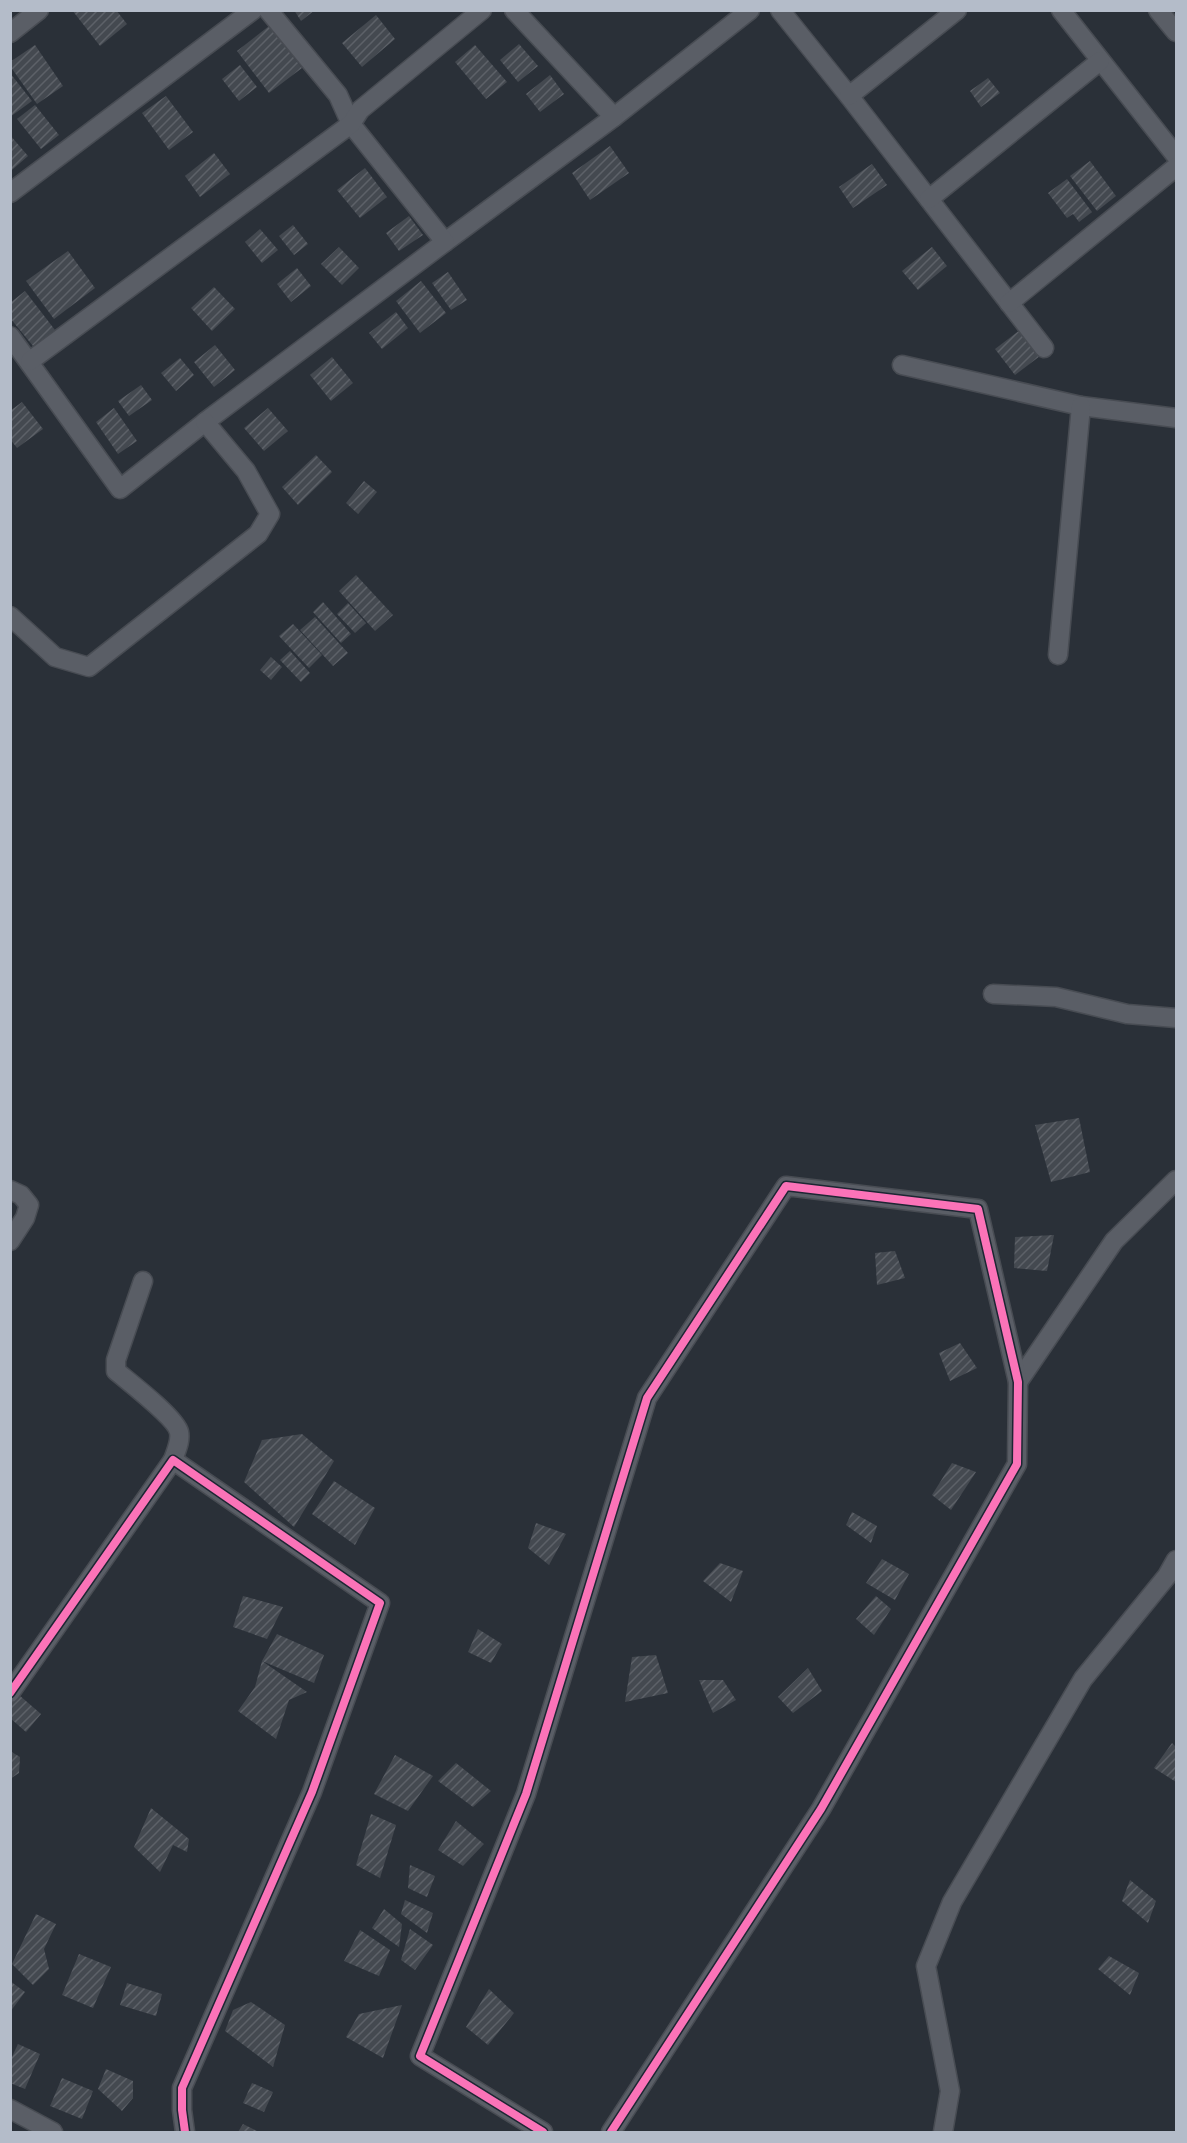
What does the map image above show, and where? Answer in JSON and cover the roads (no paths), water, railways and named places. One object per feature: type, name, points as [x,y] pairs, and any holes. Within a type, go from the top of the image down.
[{"type":"street","points":[[10,33],[39,10]]},
{"type":"street","points":[[10,193],[253,10]]},
{"type":"street","points":[[268,10],[338,95],[351,124],[445,242]]},
{"type":"street","points":[[30,361],[351,124],[360,110],[482,10]]},
{"type":"street","points":[[514,10],[614,117]]},
{"type":"street","points":[[10,336],[120,489],[205,422],[614,117],[750,10]]},
{"type":"street","points":[[780,10],[1044,348]]},
{"type":"street","points":[[849,96],[957,10]]},
{"type":"street","points":[[1061,10],[1176,156]]},
{"type":"street","points":[[1158,10],[1176,32]]},
{"type":"street","points":[[929,199],[1100,60]]},
{"type":"street","points":[[1009,303],[1176,167]]},
{"type":"street","points":[[902,365],[1081,406],[1176,418]]},
{"type":"street","points":[[1058,655],[1081,406]]},
{"type":"street","points":[[10,616],[55,657],[89,667],[258,534],[270,514],[246,471],[205,422]]},
{"type":"street","points":[[993,994],[1056,997],[1127,1014],[1176,1018]]},
{"type":"street","points":[[1018,1382],[1113,1246],[1114,1241],[1176,1180]]},
{"type":"street","points":[[543,2133],[420,2056],[526,1794],[647,1398],[786,1186],[978,1209],[1018,1382],[1017,1464],[820,1809],[611,2133]]},
{"type":"street","points":[[10,1190],[21,1196],[29,1205],[25,1218],[10,1241]]},
{"type":"street","points":[[10,1693],[173,1460],[180,1440],[179,1430],[172,1420],[116,1371],[116,1360],[143,1281]]},
{"type":"street","points":[[173,1460],[380,1603],[312,1792],[182,2088],[182,2110],[186,2133]]},
{"type":"street","points":[[943,2133],[950,2091],[926,1966],[943,1923],[952,1902],[1083,1679],[1167,1576],[1176,1560]]},
{"type":"street","points":[[10,2109],[53,2133]]}]
